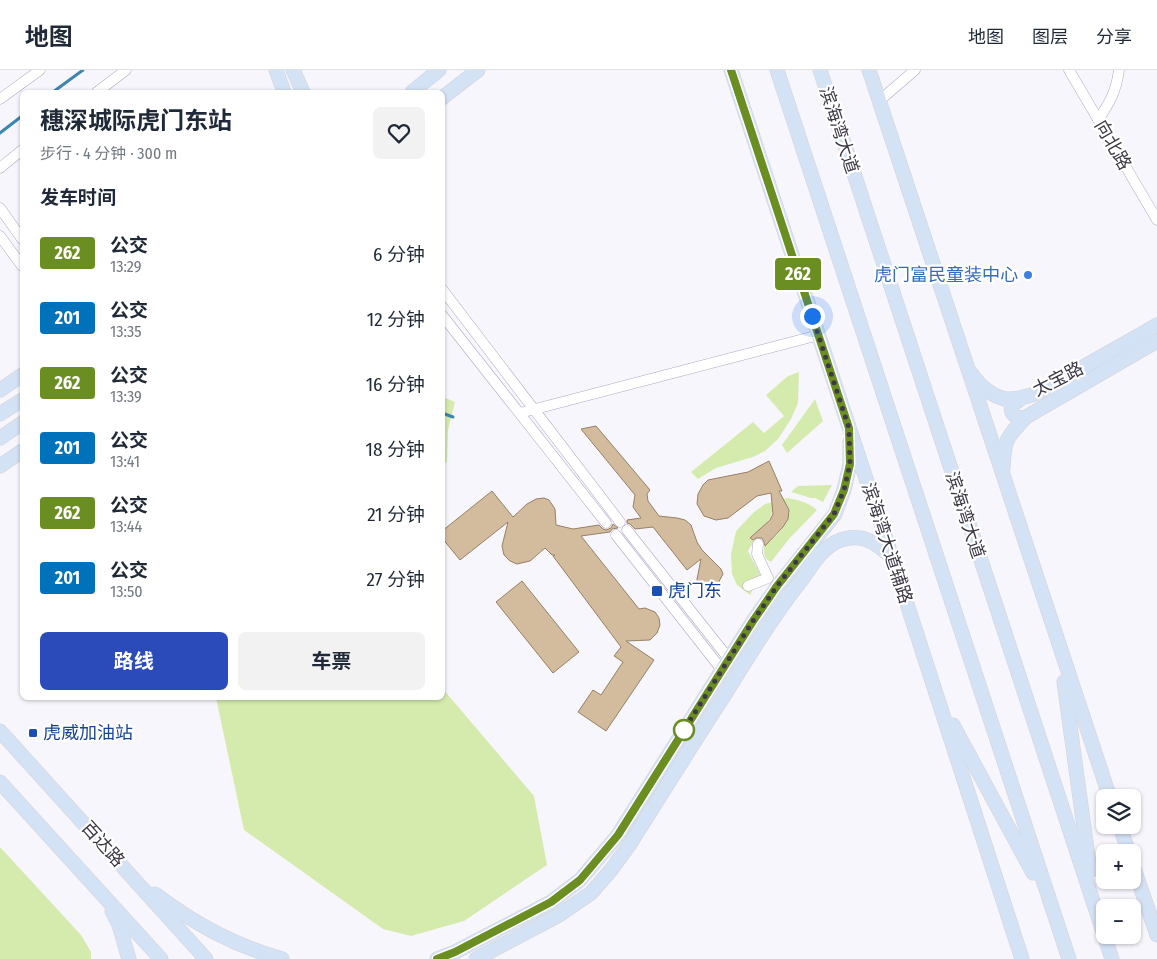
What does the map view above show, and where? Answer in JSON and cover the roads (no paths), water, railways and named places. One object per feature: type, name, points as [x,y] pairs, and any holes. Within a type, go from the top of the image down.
[{"type":"main road","points":[[276,70],[283,90]]},
{"type":"main road","points":[[293,70],[302,90]]},
{"type":"main road","points":[[414,90],[439,70]]},
{"type":"main road","points":[[445,96],[478,70]]},
{"type":"main road","name":"滨海湾大道辅路","points":[[731,70],[1022,959]]},
{"type":"main road","points":[[777,70],[1069,959]]},
{"type":"main road","name":"滨海湾大道","points":[[820,70],[1112,959]]},
{"type":"main road","points":[[869,70],[1107,789]]},
{"type":"main road","name":"太宝路","points":[[965,363],[977,382],[994,394],[1006,399],[1023,397],[1044,389],[1157,325]]},
{"type":"main road","name":"太宝路","points":[[1003,477],[1004,450],[1009,435],[1026,416],[1157,341]]},
{"type":"main road","points":[[0,390],[20,376]]},
{"type":"main road","points":[[1023,397],[1011,406],[1011,412],[1020,418],[1026,416]]},
{"type":"main road","points":[[0,414],[20,401]]},
{"type":"main road","points":[[0,438],[20,424]]},
{"type":"main road","points":[[437,959],[455,952],[551,902],[580,880],[618,835],[725,664],[777,586],[834,514],[844,490],[850,464],[849,428]]},
{"type":"main road","points":[[0,466],[20,452]]},
{"type":"main road","points":[[476,959],[559,914],[591,893],[611,870],[635,836],[788,597],[824,551],[835,542],[863,538],[879,544],[892,558]]},
{"type":"main road","points":[[1061,654],[1094,904]]},
{"type":"main road","points":[[936,694],[1051,905]]},
{"type":"main road","name":"百达路","points":[[0,731],[206,959]]},
{"type":"main road","name":"百达路","points":[[0,782],[161,959]]},
{"type":"main road","points":[[134,879],[219,936],[282,959]]},
{"type":"main road","points":[[1141,889],[1157,935]]},
{"type":"main road","points":[[105,897],[119,925],[130,959]]},
{"type":"street","points":[[0,99],[40,70]]},
{"type":"street","points":[[100,90],[126,70]]},
{"type":"street","points":[[879,101],[915,70]]},
{"type":"street","name":"向北路","points":[[1069,70],[1157,220]]},
{"type":"street","points":[[1098,120],[1111,100],[1116,88],[1119,70]]},
{"type":"street","points":[[0,168],[20,152]]},
{"type":"street","points":[[0,208],[20,236]]},
{"type":"street","points":[[0,236],[20,263]]},
{"type":"street","points":[[445,293],[620,522]]},
{"type":"street","points":[[445,319],[606,523]]},
{"type":"street","points":[[520,413],[818,335]]},
{"type":"street","points":[[627,530],[725,664]]},
{"type":"street","points":[[616,535],[725,664]]},
{"type":"street","points":[[748,586],[768,578],[757,554],[758,544]]},
{"type":"waterway","points":[[56,90],[83,70]]},
{"type":"waterway","points":[[0,133],[20,118]]},
{"type":"waterway","points":[[445,414],[453,417]]},
{"type":"place","name":"虎门富民童装中心","points":[[1028,275]]},
{"type":"place","name":"虎门东","points":[[657,591]]},
{"type":"place","name":"虎威加油站","points":[[33,733]]}]
